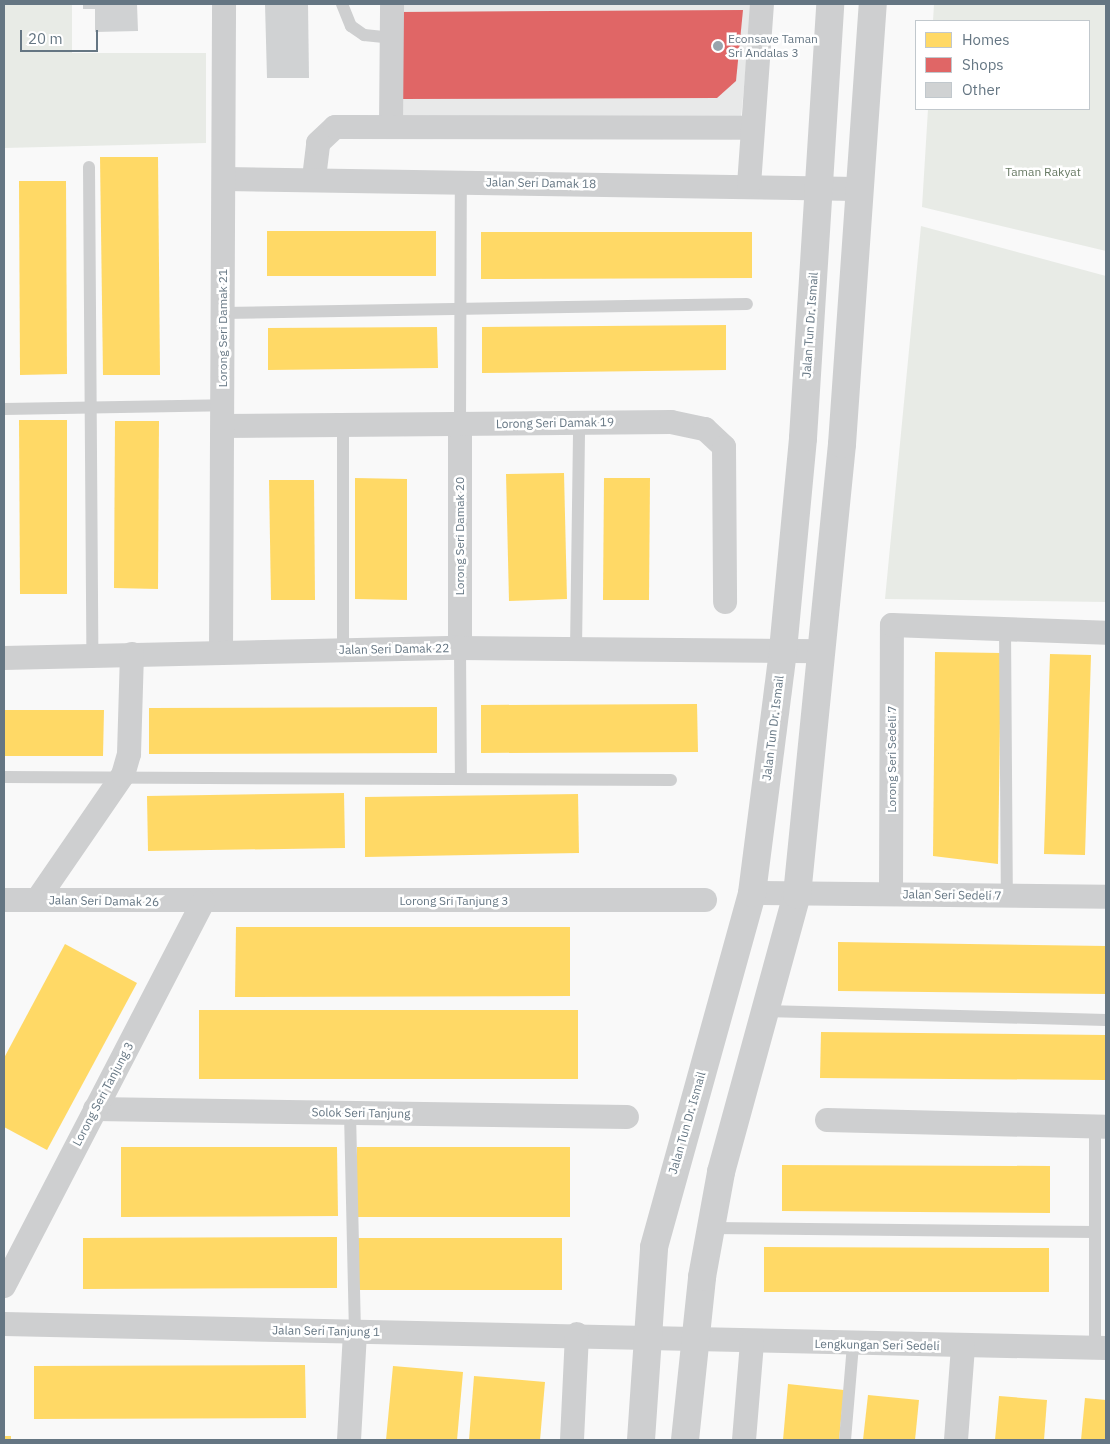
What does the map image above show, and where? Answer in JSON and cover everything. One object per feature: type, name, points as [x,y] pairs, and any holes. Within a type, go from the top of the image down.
[{"type":"street","name":"Lorong Seri Damak 21","points":[[221,652],[222,313],[225,179],[224,4]]},
{"type":"street","points":[[392,4],[392,126]]},
{"type":"street","points":[[749,186],[751,128],[762,4]]},
{"type":"street","name":"Jalan Tun Dr. Ismail","points":[[641,1440],[648,1338],[659,1228],[752,893],[784,650],[830,4]]},
{"type":"street","points":[[685,1440],[694,1341],[721,1172],[797,894],[823,651],[857,190],[873,4]]},
{"type":"street","points":[[314,178],[318,143],[325,132],[335,127],[751,128]]},
{"type":"street","name":"Jalan Seri Damak 18","points":[[225,179],[314,178],[749,186],[857,190]]},
{"type":"street","name":"Lorong Seri Damak 19","points":[[223,415],[343,425],[670,422],[705,428],[724,447],[724,602]]},
{"type":"street","name":"Lorong Seri Damak 20","points":[[460,424],[460,648]]},
{"type":"street","name":"Lorong Seri Sedeli 7","points":[[891,894],[892,625],[1005,629]]},
{"type":"street","points":[[1005,629],[1106,633]]},
{"type":"street","name":"Jalan Seri Damak 22","points":[[4,658],[460,648],[823,651]]},
{"type":"street","points":[[37,900],[123,775],[129,754],[132,654]]},
{"type":"street","name":"Jalan Seri Sedeli 7","points":[[752,893],[1106,897]]},
{"type":"street","name":"Jalan Seri Damak 26","points":[[4,900],[204,902]]},
{"type":"street","name":"Lorong Sri Tanjung 3","points":[[204,902],[705,900]]},
{"type":"street","name":"Lorong Seri Tanjung 3","points":[[4,1286],[94,1109],[204,902]]},
{"type":"street","name":"Solok Seri Tanjung","points":[[94,1109],[627,1117]]},
{"type":"street","points":[[827,1120],[1100,1127]]},
{"type":"street","name":"Jalan Seri Tanjung 1","points":[[4,1324],[355,1332],[577,1334],[648,1338]]},
{"type":"street","points":[[349,1440],[355,1332]]},
{"type":"street","points":[[572,1440],[577,1334]]},
{"type":"street","name":"Lengkungan Seri Sedeli","points":[[648,1338],[694,1341],[1101,1348]]},
{"type":"street","points":[[744,1440],[752,1342]]},
{"type":"street","points":[[956,1440],[963,1346]]},
{"type":"lane","points":[[342,4],[351,26],[364,35],[391,38]]},
{"type":"lane","points":[[89,167],[92,656]]},
{"type":"lane","points":[[460,424],[461,182]]},
{"type":"lane","points":[[222,313],[460,306],[747,304]]},
{"type":"lane","points":[[4,409],[90,407],[223,415]]},
{"type":"lane","points":[[576,649],[579,423]]},
{"type":"lane","points":[[343,425],[343,650]]},
{"type":"lane","points":[[1005,629],[1007,896]]},
{"type":"lane","points":[[460,648],[461,779]]},
{"type":"lane","points":[[4,777],[123,775],[670,780]]},
{"type":"lane","points":[[765,1011],[1106,1020]]},
{"type":"lane","points":[[350,1113],[355,1332]]},
{"type":"lane","points":[[1100,1127],[1095,1232],[1101,1348]]},
{"type":"lane","points":[[711,1228],[1095,1232]]},
{"type":"lane","points":[[845,1440],[853,1344]]},
{"type":"shaded area","points":[[401,4],[752,4],[741,118],[403,117]]},
{"type":"green space","points":[[4,4],[72,4],[72,53],[206,53],[206,143],[4,148]]},
{"type":"green space","name":"Taman Rakyat","points":[[934,4],[1106,4],[1106,251],[922,207],[928,110],[1090,110],[1090,20],[933,20]]},
{"type":"green space","points":[[921,226],[1106,276],[1106,602],[885,599]]},
{"type":"building: Homes","points":[[100,157],[158,157],[160,375],[103,375]]},
{"type":"building: Homes","points":[[19,181],[66,181],[67,374],[20,375]]},
{"type":"building: Homes","points":[[267,231],[436,231],[436,276],[267,276]]},
{"type":"building: Homes","points":[[481,232],[752,232],[752,278],[481,279]]},
{"type":"building: Homes","points":[[726,325],[726,370],[482,373],[482,327]]},
{"type":"building: Homes","points":[[437,327],[438,368],[268,370],[268,328]]},
{"type":"building: Homes","points":[[19,420],[67,420],[67,594],[20,594]]},
{"type":"building: Homes","points":[[115,421],[159,421],[158,589],[114,588]]},
{"type":"building: Homes","points":[[564,473],[567,599],[509,601],[506,474]]},
{"type":"building: Homes","points":[[355,478],[407,479],[407,600],[355,599]]},
{"type":"building: Homes","points":[[604,478],[650,478],[649,600],[603,600]]},
{"type":"building: Homes","points":[[269,480],[314,480],[315,600],[271,600]]},
{"type":"building: Homes","points":[[935,652],[1001,653],[998,864],[933,856]]},
{"type":"building: Homes","points":[[1050,654],[1091,655],[1085,855],[1044,854]]},
{"type":"building: Homes","points":[[697,704],[698,752],[481,753],[481,705]]},
{"type":"building: Homes","points":[[437,707],[437,753],[149,754],[149,708]]},
{"type":"building: Homes","points":[[4,710],[104,710],[103,756],[4,756]]},
{"type":"building: Homes","points":[[344,793],[345,848],[148,851],[147,796]]},
{"type":"building: Homes","points":[[578,794],[579,853],[365,857],[365,797]]},
{"type":"building: Homes","points":[[236,927],[570,927],[570,996],[235,997]]},
{"type":"building: Homes","points":[[838,942],[1106,946],[1106,994],[838,991]]},
{"type":"building: Homes","points":[[65,944],[137,983],[47,1150],[4,1127],[4,1058]]},
{"type":"building: Homes","points":[[199,1010],[578,1010],[578,1079],[199,1079]]},
{"type":"building: Homes","points":[[821,1032],[1106,1035],[1106,1080],[820,1078]]},
{"type":"building: Homes","points":[[121,1147],[337,1147],[338,1216],[121,1217]]},
{"type":"building: Homes","points":[[357,1147],[570,1147],[570,1217],[357,1217]]},
{"type":"building: Homes","points":[[782,1165],[1050,1166],[1050,1213],[782,1211]]},
{"type":"building: Homes","points":[[337,1237],[337,1288],[83,1289],[83,1238]]},
{"type":"building: Homes","points":[[353,1238],[562,1238],[562,1290],[353,1290]]},
{"type":"building: Homes","points":[[764,1247],[1049,1248],[1049,1292],[764,1292]]},
{"type":"building: Homes","points":[[305,1365],[306,1418],[34,1419],[34,1366]]},
{"type":"building: Homes","points":[[393,1366],[463,1372],[457,1440],[386,1440]]},
{"type":"building: Homes","points":[[474,1376],[545,1382],[540,1440],[469,1440]]},
{"type":"building: Homes","points":[[788,1384],[844,1390],[839,1440],[783,1440]]},
{"type":"building: Homes","points":[[868,1395],[919,1400],[915,1440],[863,1440]]},
{"type":"building: Homes","points":[[999,1396],[1047,1400],[1044,1440],[995,1440]]},
{"type":"building: Homes","points":[[1085,1398],[1106,1400],[1106,1440],[1081,1440]]},
{"type":"building: Homes","points":[[4,1436],[11,1436],[11,1440],[4,1440]]},
{"type":"building: Shops","points":[[743,10],[736,81],[717,98],[399,99],[399,12]]},
{"type":"building: Other","points":[[83,4],[137,4],[138,31],[95,32],[95,9],[83,9]]},
{"type":"building: Other","points":[[265,4],[308,4],[309,78],[267,78]]},
{"type":"place","name":"Econsave Taman Sri Andalas 3","points":[[718,46]]}]
